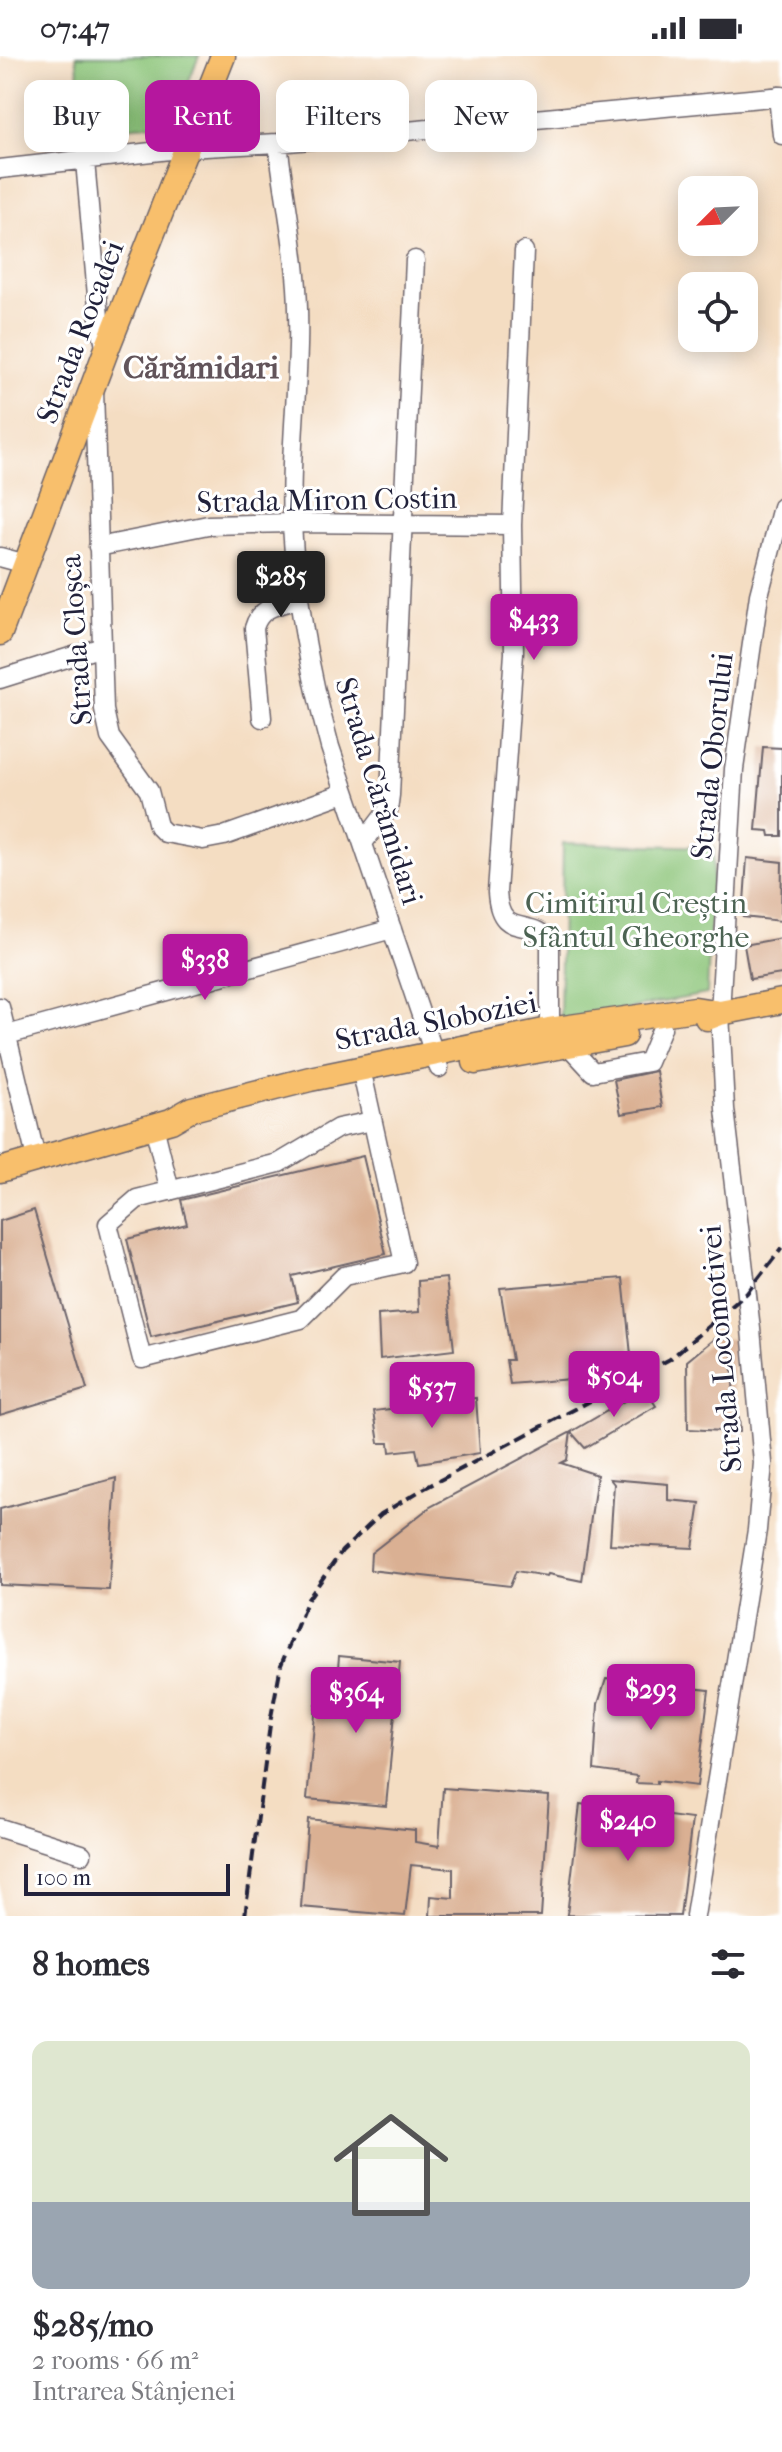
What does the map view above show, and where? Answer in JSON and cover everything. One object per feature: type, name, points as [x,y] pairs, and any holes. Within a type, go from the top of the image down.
[{"type":"main road","name":"Strada Rocadei","points":[[214,80],[223,56]]},
{"type":"main road","name":"Strada Rocadei","points":[[0,633],[106,351],[185,152]]},
{"type":"main road","name":"Strada Sloboziei","points":[[0,1170],[162,1124],[192,1109],[310,1079],[662,1028],[782,1001]]},
{"type":"main road","name":"Strada Sloboziei","points":[[557,1041],[695,1009],[720,1013]]},
{"type":"main road","name":"Strada Sloboziei","points":[[162,1124],[195,1123],[436,1061]]},
{"type":"street","points":[[409,131],[780,96],[782,135]]},
{"type":"street","points":[[0,169],[156,152]]},
{"type":"street","name":"Strada Cărămidari","points":[[279,152],[296,275],[298,328],[292,523],[298,599],[318,702],[344,793],[436,1061]]},
{"type":"street","points":[[85,161],[99,318],[106,351]]},
{"type":"street","points":[[524,251],[512,525],[514,653],[497,903],[499,913],[507,921],[545,935],[550,943],[557,1041],[593,1072],[648,1062],[662,1028]]},
{"type":"street","points":[[363,843],[388,810],[390,795],[415,260]]},
{"type":"street","name":"Strada Cloșca","points":[[94,383],[106,727],[149,791],[158,826],[165,833],[203,840],[224,836],[344,793]]},
{"type":"street","name":"Strada Oborului","points":[[720,1013],[734,769],[759,595],[782,507]]},
{"type":"street","name":"Strada Miron Costin","points":[[98,547],[208,525],[512,525]]},
{"type":"street","points":[[0,557],[26,564]]},
{"type":"street","points":[[262,718],[254,628],[257,616],[264,610],[298,599]]},
{"type":"street","points":[[0,679],[102,647]]},
{"type":"street","points":[[7,1035],[392,929]]},
{"type":"street","points":[[0,1007],[36,1158]]},
{"type":"street","name":"Strada Locomotivei","points":[[695,1916],[757,1530],[763,1463],[751,1329],[723,1097],[720,1013]]},
{"type":"street","points":[[364,1082],[404,1263],[344,1276],[301,1319],[142,1359],[108,1224],[137,1199],[279,1163],[338,1128],[372,1121]]},
{"type":"street","points":[[162,1124],[170,1191]]},
{"type":"street","points":[[0,1828],[82,1854]]},
{"type":"green space","points":[[76,56],[199,56],[189,80],[145,80],[145,125],[129,126],[129,80],[79,80]]},
{"type":"green space","name":"Cimitirul Creștin Sfântul Gheorghe","points":[[563,843],[714,847],[707,994],[560,1021]]},
{"type":"building","points":[[763,747],[782,748],[782,836],[770,836],[769,831],[756,830]]},
{"type":"building","points":[[747,858],[782,862],[781,921],[743,917]]},
{"type":"building","points":[[782,938],[782,974],[750,979],[744,945]]},
{"type":"building","points":[[656,1071],[662,1107],[621,1114],[614,1080]]},
{"type":"building","points":[[363,1156],[386,1254],[292,1276],[298,1302],[151,1337],[127,1239],[187,1224],[181,1200]]},
{"type":"building","points":[[34,1210],[87,1389],[0,1415],[0,1221]]},
{"type":"building","points":[[446,1278],[454,1350],[380,1359],[378,1315],[419,1312],[418,1281]]},
{"type":"building","points":[[623,1278],[633,1374],[510,1384],[506,1360],[512,1360],[500,1288]]},
{"type":"building","points":[[715,1338],[732,1339],[734,1416],[739,1417],[740,1432],[688,1429],[687,1361]]},
{"type":"building","points":[[645,1389],[656,1406],[585,1448],[571,1432]]},
{"type":"building","points":[[476,1398],[480,1453],[419,1463],[416,1449],[390,1452],[389,1443],[379,1443],[374,1411]]},
{"type":"building","points":[[571,1432],[567,1460],[561,1463],[597,1475],[582,1581],[516,1571],[510,1586],[370,1570],[371,1553],[430,1507]]},
{"type":"building","points":[[116,1478],[109,1590],[0,1585],[0,1509]]},
{"type":"building","points":[[610,1479],[668,1484],[668,1500],[700,1503],[693,1548],[610,1544],[614,1484]]},
{"type":"building","points":[[339,1656],[400,1662],[386,1806],[307,1799],[316,1704],[335,1706]]},
{"type":"building","points":[[606,1679],[709,1690],[697,1786],[657,1781],[657,1784],[636,1783],[637,1776],[594,1770],[598,1704]]},
{"type":"building","points":[[443,1788],[549,1796],[541,1916],[430,1916],[431,1896],[453,1898],[453,1869],[411,1865],[405,1916],[301,1907],[308,1819],[415,1830],[415,1842],[439,1846]]},
{"type":"building","points":[[580,1804],[692,1819],[680,1916],[567,1915]]},
{"type":"railway","points":[[245,1916],[271,1717],[281,1665],[308,1599],[342,1551],[381,1514],[425,1488],[670,1359],[747,1293],[782,1248]]},
{"type":"district","name":"Cărămidari","points":[[201,367]]}]
